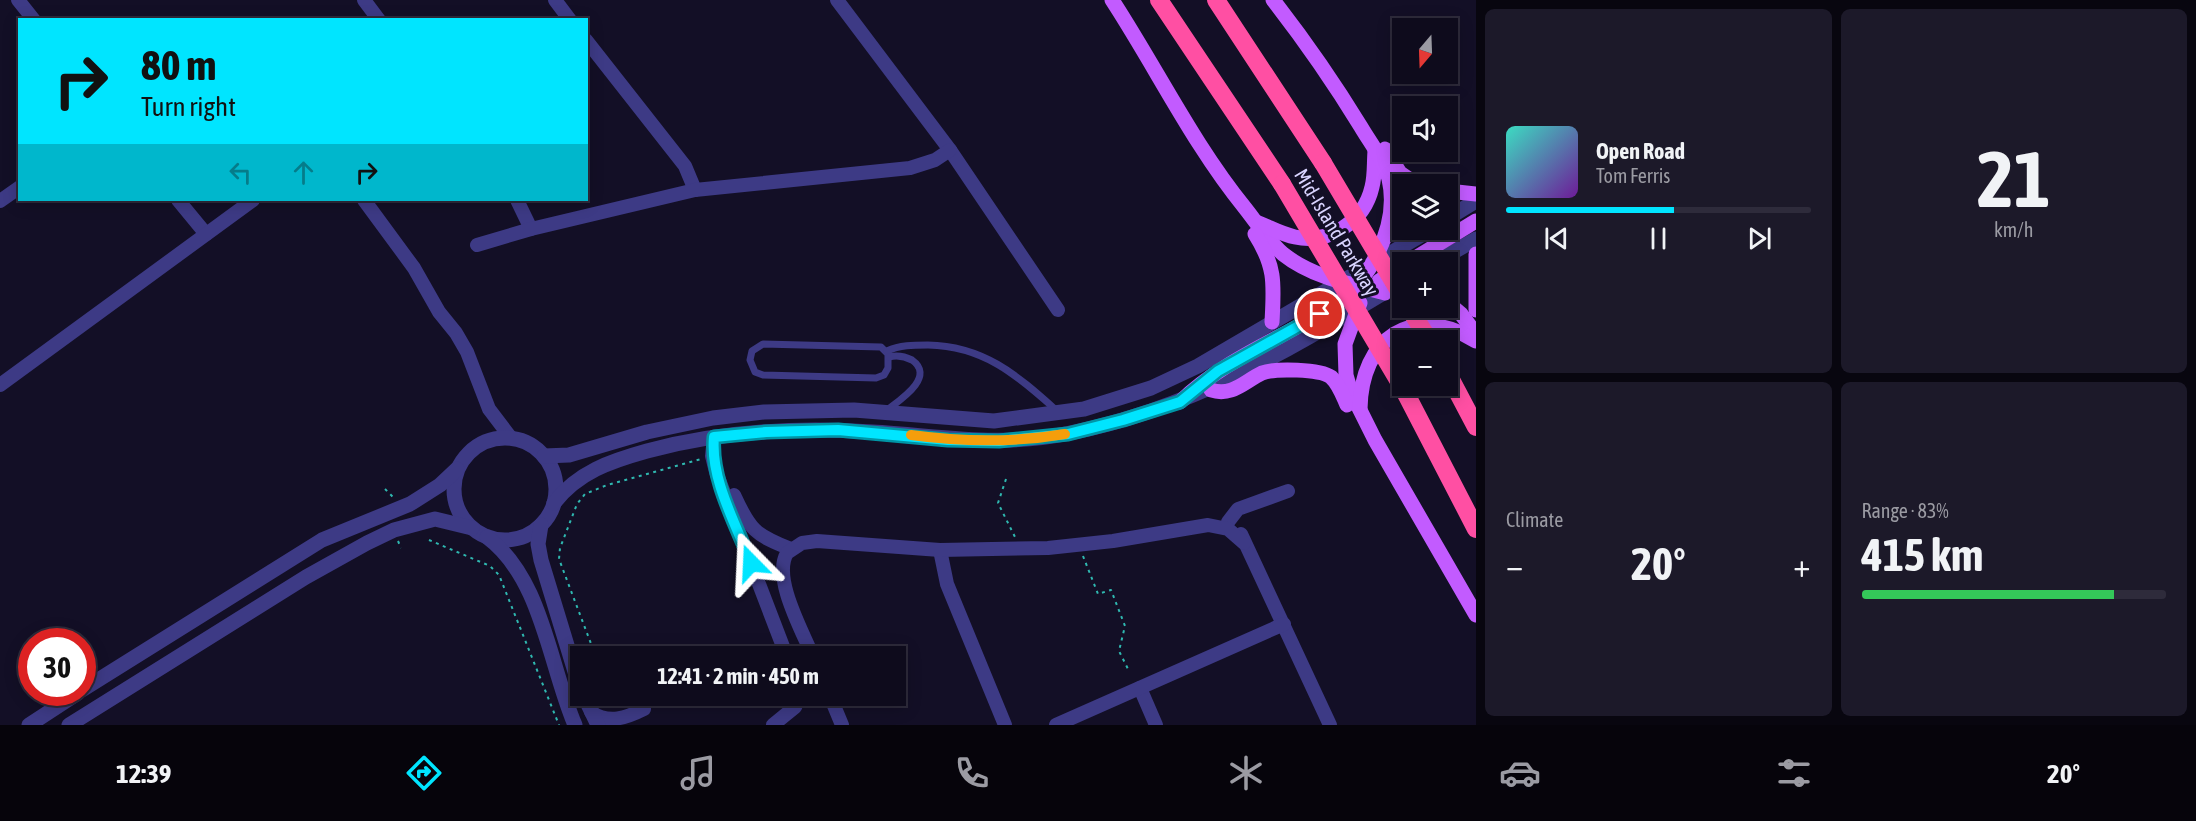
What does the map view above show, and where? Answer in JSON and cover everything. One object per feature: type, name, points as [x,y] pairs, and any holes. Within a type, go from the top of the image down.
[{"type":"highway","name":"Mid-Island Parkway","points":[[1159,0],[1282,183],[1404,390],[1476,529]]},
{"type":"highway","name":"Mid-Island Parkway","points":[[1216,0],[1323,163],[1377,285]]},
{"type":"highway","points":[[1458,393],[1476,427]]},
{"type":"main road","points":[[1112,0],[1206,156],[1282,254],[1316,272],[1377,285]]},
{"type":"main road","points":[[1273,0],[1351,111],[1375,150],[1389,179],[1391,205],[1385,235],[1371,265],[1377,285]]},
{"type":"main road","points":[[1351,111],[1372,128],[1401,174]]},
{"type":"main road","points":[[1256,222],[1304,238],[1324,236],[1343,228],[1359,215],[1369,197],[1375,150]]},
{"type":"main road","points":[[1458,191],[1476,194]]},
{"type":"main road","points":[[1246,209],[1249,225],[1268,255],[1273,269],[1272,322]]},
{"type":"main road","points":[[1425,252],[1476,221]]},
{"type":"main road","points":[[1476,254],[1476,310]]},
{"type":"main road","points":[[1392,274],[1377,285],[1356,309],[1346,344],[1344,361],[1350,392],[1375,440],[1476,615]]},
{"type":"main road","points":[[1180,402],[1207,379],[1331,307],[1377,285]]},
{"type":"main road","points":[[1458,311],[1476,334]]},
{"type":"main road","points":[[1360,412],[1362,381],[1368,362],[1379,346],[1393,335],[1411,328],[1432,325],[1453,329],[1476,341]]},
{"type":"main road","points":[[1211,390],[1229,391],[1271,371],[1322,373],[1337,385],[1360,431],[1367,438],[1375,440]]},
{"type":"street","points":[[18,0],[32,18]]},
{"type":"street","points":[[364,0],[378,18]]},
{"type":"street","points":[[555,0],[568,18]]},
{"type":"street","points":[[837,0],[950,150],[1058,310]]},
{"type":"street","points":[[588,43],[685,166],[695,190]]},
{"type":"street","points":[[477,245],[531,229],[695,190],[910,168],[935,160],[950,150]]},
{"type":"street","points":[[0,201],[18,188]]},
{"type":"street","points":[[179,201],[206,234]]},
{"type":"street","points":[[0,385],[252,201]]},
{"type":"street","points":[[365,201],[404,254],[439,312],[462,342],[485,402],[495,420],[511,438]]},
{"type":"street","points":[[517,201],[531,229]]},
{"type":"street","points":[[1458,212],[1476,201]]},
{"type":"street","points":[[1371,265],[1413,240]]},
{"type":"street","points":[[1454,252],[1476,240]]},
{"type":"street","points":[[544,456],[569,456],[647,432],[706,420],[785,410],[884,412],[970,421],[1060,414],[1106,403],[1151,388],[1198,366],[1272,322],[1377,285]]},
{"type":"street","points":[[487,537],[514,539],[531,533],[541,525],[554,503],[575,481],[591,471],[645,452],[712,437],[766,432],[838,430],[948,440],[1022,440],[1096,428],[1211,390],[1265,362],[1356,309]]},
{"type":"street","points":[[706,420],[712,437],[712,456],[783,646]]},
{"type":"street","points":[[96,681],[322,540],[410,504],[440,485],[478,445],[500,438],[511,438],[532,446],[544,456],[556,481],[554,503]]},
{"type":"street","points":[[457,469],[454,487],[456,505],[472,528]]},
{"type":"street","points":[[1228,522],[1238,509],[1288,491]]},
{"type":"street","points":[[734,495],[750,528],[761,537],[787,547],[825,541],[940,550],[1023,550],[1113,542],[1215,525],[1228,529],[1244,543]]},
{"type":"street","points":[[69,725],[306,577],[394,530],[435,519],[472,528],[487,537],[508,555],[524,579],[562,694],[575,725]]},
{"type":"street","points":[[1201,526],[1217,520],[1228,522],[1238,531],[1330,725]]},
{"type":"street","points":[[541,525],[538,544],[541,560],[570,655]]},
{"type":"street","points":[[787,547],[776,564],[778,576],[785,586],[809,646]]},
{"type":"street","points":[[940,550],[947,584],[1005,725]]},
{"type":"street","points":[[1056,725],[1284,624]]},
{"type":"street","points":[[1140,688],[1156,725]]},
{"type":"street","points":[[29,725],[58,706]]},
{"type":"street","points":[[773,725],[795,706]]},
{"type":"street","points":[[834,706],[842,725]]},
{"type":"street","points":[[595,719],[621,718],[644,709]]},
{"type":"lane","points":[[884,412],[909,392],[919,378],[919,367],[904,357],[888,354],[881,347],[763,344],[752,351],[750,360],[755,372],[764,375],[876,378],[887,372],[888,354]]},
{"type":"lane","points":[[888,354],[912,345],[950,346],[975,352],[1020,382],[1060,414]]},
{"type":"path","points":[[592,646],[559,559],[560,548],[577,504],[585,494],[607,485],[712,456]]},
{"type":"path","points":[[1006,479],[999,507],[1023,550]]},
{"type":"path","points":[[429,540],[490,566],[499,575],[559,725]]},
{"type":"path","points":[[1080,549],[1098,594],[1111,590],[1125,626],[1119,651],[1128,669]]},
{"type":"slow traffic","points":[[911,435],[948,440],[999,441],[1065,434]]},
{"type":"route","points":[[751,563],[716,472],[712,456],[714,437],[744,433],[838,430],[948,440],[999,441],[1068,434],[1096,428],[1180,402],[1218,371],[1320,314]]}]
